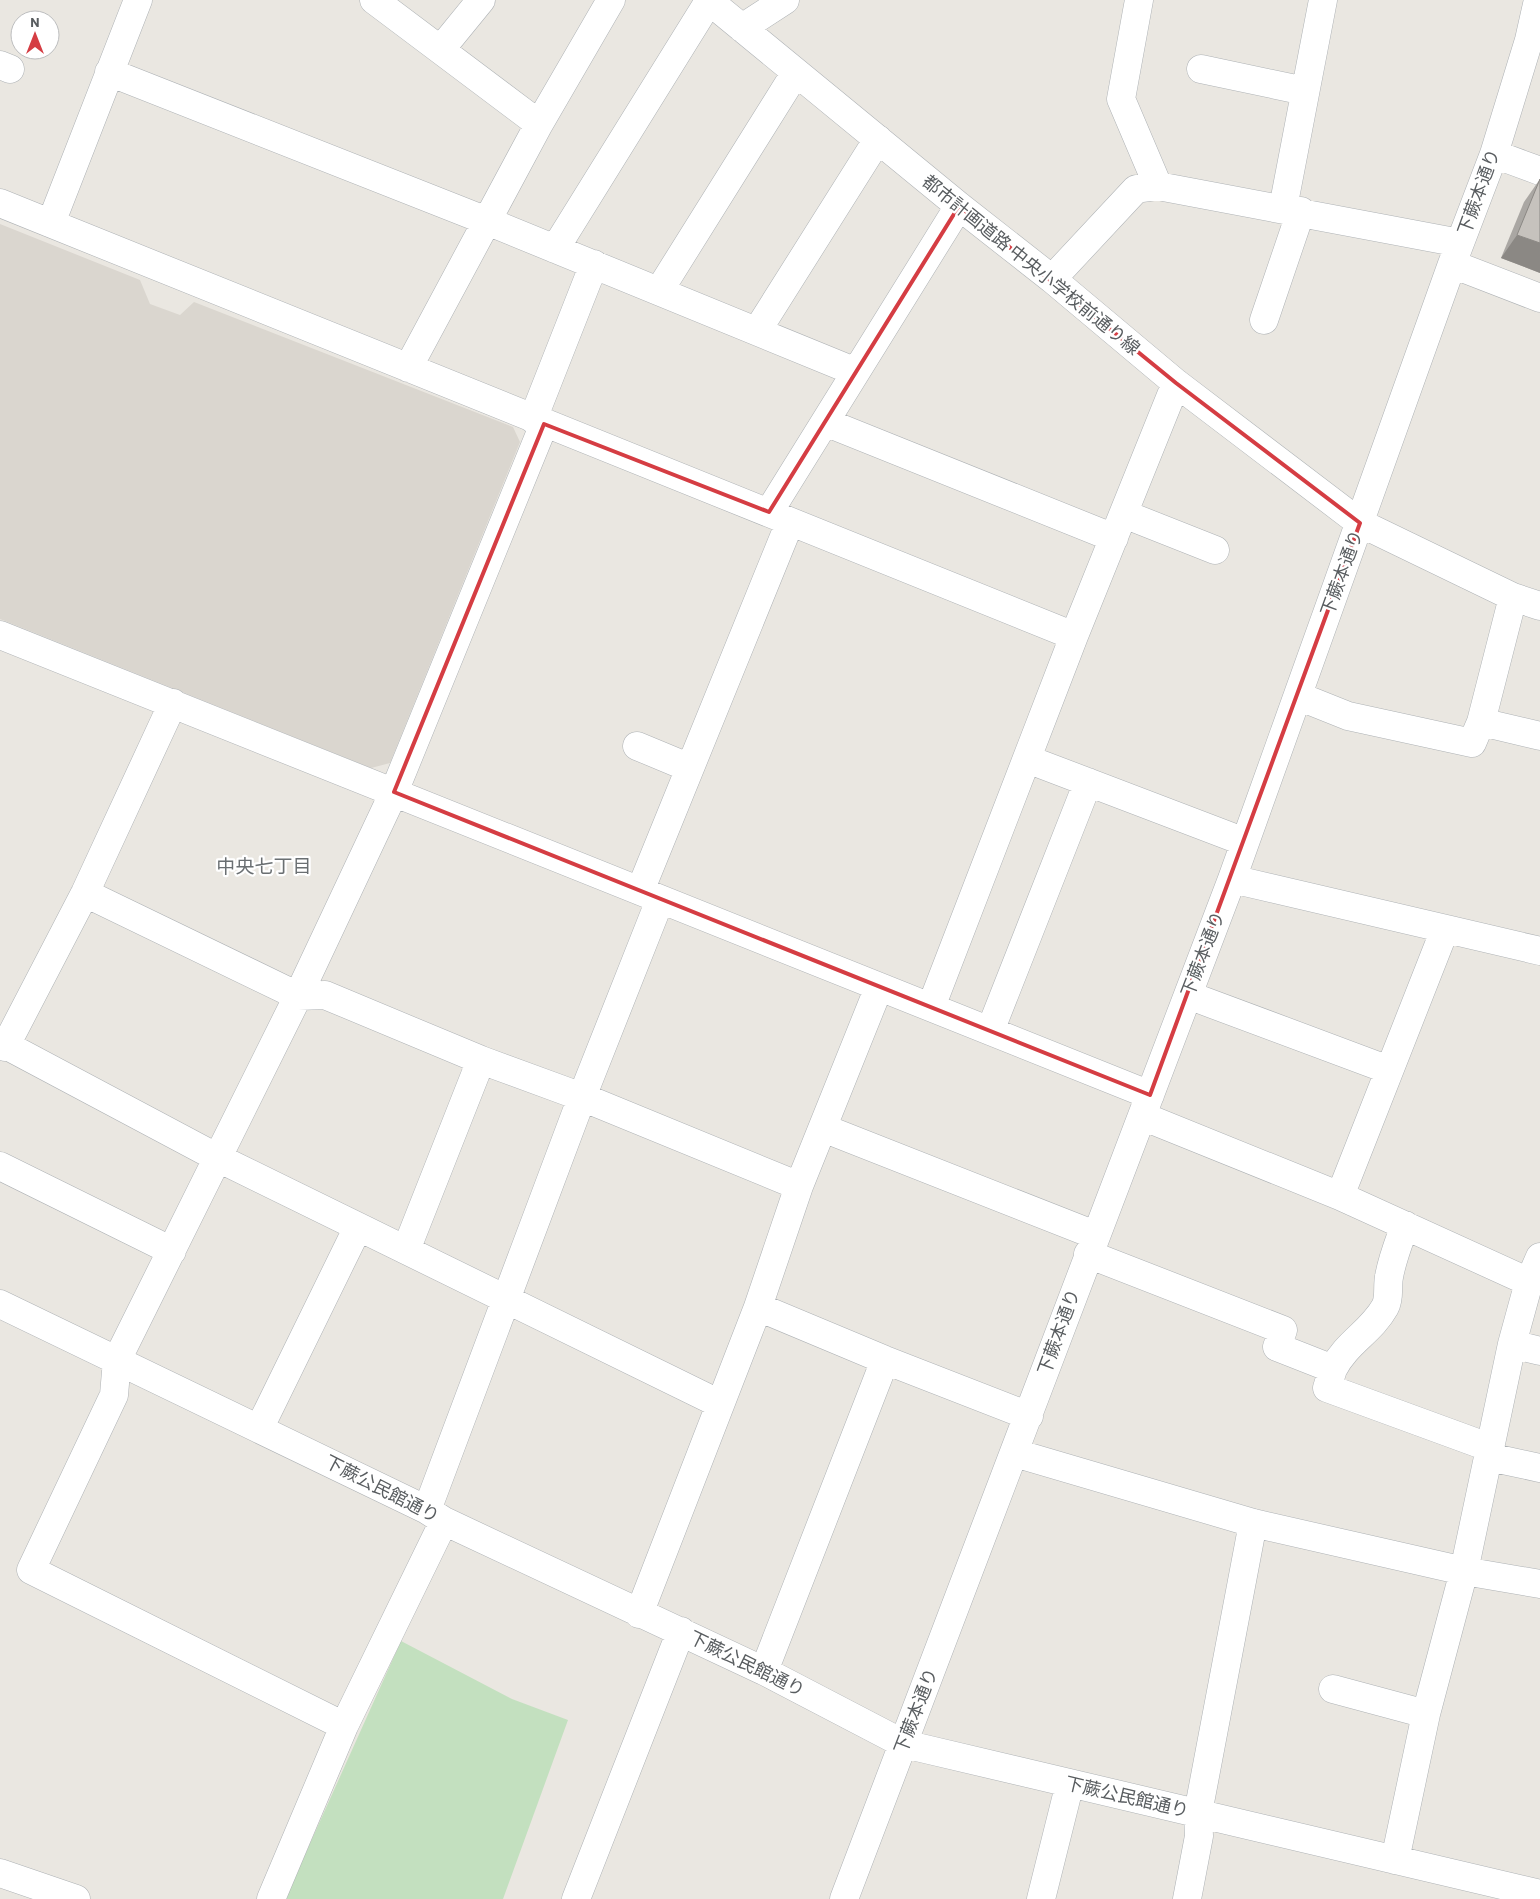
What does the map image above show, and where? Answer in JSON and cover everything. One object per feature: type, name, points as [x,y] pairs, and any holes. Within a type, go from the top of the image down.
[{"type":"street","points":[[50,223],[138,0]]},
{"type":"street","points":[[374,0],[539,124]]},
{"type":"street","points":[[441,50],[481,0]]},
{"type":"street","points":[[408,368],[539,124],[610,0]]},
{"type":"street","points":[[555,249],[708,0]]},
{"type":"street","name":"都市計画道路 中央小学校前通り線","points":[[708,0],[959,206],[1052,279],[1176,383],[1360,523],[1513,597],[1540,606]]},
{"type":"street","points":[[742,28],[785,0]]},
{"type":"street","points":[[1139,0],[1121,99],[1158,186]]},
{"type":"street","points":[[1264,320],[1292,210],[1305,90],[1323,0]]},
{"type":"street","name":"下蕨本通り","points":[[844,1899],[1232,879],[1456,254],[1494,154],[1529,40],[1538,0]]},
{"type":"street","points":[[1201,70],[1305,90]]},
{"type":"street","points":[[108,72],[487,221],[856,372]]},
{"type":"street","points":[[659,291],[796,72]]},
{"type":"street","points":[[757,331],[878,139]]},
{"type":"street","points":[[1494,154],[1540,171]]},
{"type":"street","points":[[1052,279],[1136,189],[1158,186],[1292,210],[1456,254],[1540,298]]},
{"type":"street","points":[[0,203],[1074,636]]},
{"type":"street","points":[[271,1899],[436,1515],[506,1298],[582,1097],[650,895],[690,768],[780,517],[825,422],[959,206]]},
{"type":"street","points":[[344,1726],[30,1570],[114,1394],[117,1360],[298,996],[394,792],[539,421],[594,264]]},
{"type":"street","points":[[931,1007],[1074,636],[1176,383]]},
{"type":"street","points":[[825,422],[1119,526],[1215,550]]},
{"type":"street","points":[[1298,696],[1348,716],[1472,743],[1481,722],[1513,597]]},
{"type":"street","points":[[0,635],[990,1031],[1340,1196],[1529,1282]]},
{"type":"street","points":[[173,704],[85,893],[3,1045],[218,1158],[720,1404]]},
{"type":"street","points":[[1481,722],[1540,736]]},
{"type":"street","points":[[637,746],[690,768]]},
{"type":"street","points":[[1027,759],[1245,842]]},
{"type":"street","points":[[990,1031],[1088,782]]},
{"type":"street","points":[[1232,879],[1540,952]]},
{"type":"street","points":[[85,893],[298,996],[325,995],[480,1060],[582,1097],[799,1186]]},
{"type":"street","points":[[1340,1196],[1445,929]]},
{"type":"street","points":[[639,1614],[758,1307],[799,1186],[879,988]]},
{"type":"street","points":[[1188,995],[1389,1070]]},
{"type":"street","points":[[406,1250],[480,1060]]},
{"type":"street","points":[[823,1128],[1284,1330],[1278,1347],[1333,1369]]},
{"type":"street","points":[[0,1166],[172,1251]]},
{"type":"street","points":[[1405,1225],[1391,1266],[1387,1304],[1376,1322],[1353,1341],[1341,1355],[1333,1369],[1327,1388],[1490,1452],[1540,1468]]},
{"type":"street","points":[[259,1429],[358,1228]]},
{"type":"street","points":[[1395,1860],[1426,1714],[1464,1571],[1512,1344],[1529,1282],[1540,1256]]},
{"type":"street","name":"下蕨公民館通り","points":[[0,1304],[639,1614],[681,1631],[764,1670],[904,1744],[1540,1894]]},
{"type":"street","points":[[758,1307],[885,1360],[1028,1416]]},
{"type":"street","points":[[1512,1344],[1540,1351]]},
{"type":"street","points":[[764,1670],[885,1360]]},
{"type":"street","points":[[1015,1453],[1253,1523],[1464,1571],[1540,1584]]},
{"type":"street","points":[[1187,1899],[1199,1836],[1198,1813],[1253,1523]]},
{"type":"street","points":[[576,1899],[681,1631]]},
{"type":"street","points":[[1333,1689],[1426,1714]]},
{"type":"street","points":[[1041,1899],[1070,1783]]},
{"type":"street","points":[[0,1873],[76,1899]]},
{"type":"highlighted area","points":[[959,206],[1176,383],[1360,523],[1150,1095],[394,792],[544,424],[769,512]]},
{"type":"shaded area","points":[[0,224],[140,280],[150,304],[180,315],[194,302],[513,427],[520,442],[390,763],[371,768],[0,619]]},
{"type":"green space","points":[[401,1641],[512,1699],[568,1720],[503,1899],[285,1899]]},
{"type":"building","points":[[1540,179],[1540,243],[1517,235]]},
{"type":"district","name":"中央七丁目","points":[[264,866]]}]
